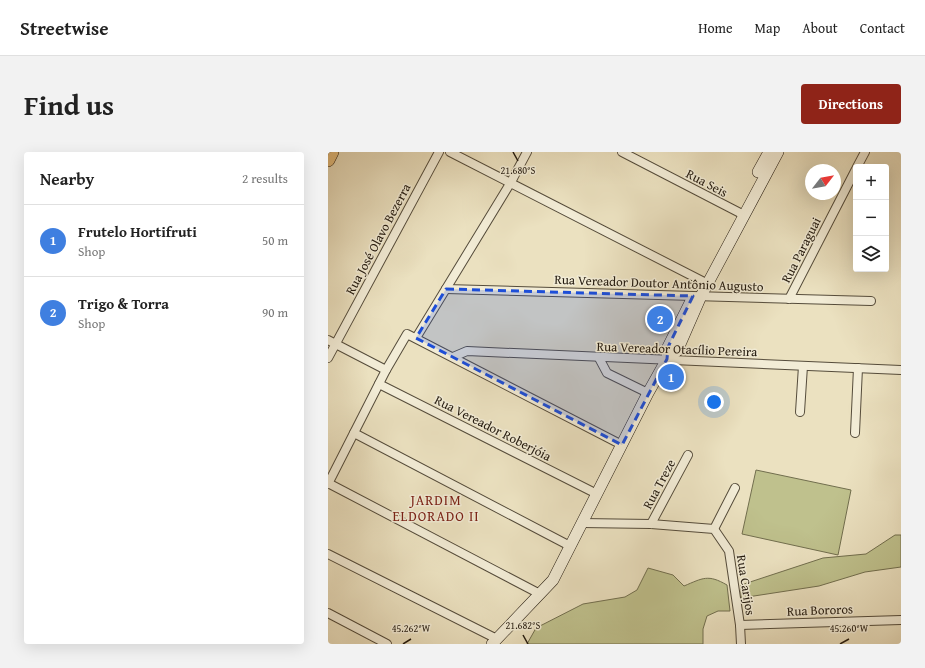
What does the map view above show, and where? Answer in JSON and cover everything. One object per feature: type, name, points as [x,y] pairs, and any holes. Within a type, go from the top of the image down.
[{"type":"main road","points":[[328,160],[332,152]]},
{"type":"street","name":"Rua José Olavo Bezerra","points":[[328,358],[332,342],[439,152]]},
{"type":"street","points":[[450,152],[705,282]]},
{"type":"street","points":[[416,338],[511,182],[527,152]]},
{"type":"street","name":"Rua Seis","points":[[622,152],[741,214]]},
{"type":"street","points":[[741,214],[769,152]]},
{"type":"street","points":[[328,554],[495,642],[553,580],[648,393],[667,359],[677,351],[697,296],[741,214],[778,152]]},
{"type":"street","name":"Rua Paraguai","points":[[858,164],[865,152]]},
{"type":"street","name":"Rua Paraguai","points":[[789,299],[853,174]]},
{"type":"street","name":"Rua Vereador Doutor Antônio Augusto","points":[[446,289],[871,301]]},
{"type":"street","points":[[540,594],[328,483],[386,370],[407,334],[622,445]]},
{"type":"street","points":[[332,342],[386,370]]},
{"type":"street","name":"Rua Vereador Otacílio Pereira","points":[[454,357],[467,351],[599,358],[667,359],[901,370]]},
{"type":"street","points":[[599,358],[606,372],[648,393]]},
{"type":"street","points":[[800,412],[803,366]]},
{"type":"street","points":[[855,433],[858,368]]},
{"type":"street","name":"Rua Vereador Roberjóia","points":[[379,384],[597,494]]},
{"type":"street","points":[[354,433],[570,546]]},
{"type":"street","name":"Rua Treze","points":[[651,524],[688,455]]},
{"type":"street","points":[[582,523],[651,524],[716,531],[735,488]]},
{"type":"street","name":"Rua Carijos","points":[[716,531],[729,551],[740,625],[741,644]]},
{"type":"street","points":[[328,613],[387,644]]},
{"type":"street","name":"Rua Bororos","points":[[740,625],[901,620]]},
{"type":"highlighted area","points":[[446,289],[693,296],[668,347],[667,359],[622,445],[416,338]]},
{"type":"green space","points":[[756,470],[851,490],[838,555],[742,534]]},
{"type":"green space","points":[[895,535],[901,535],[901,567],[865,572],[819,586],[741,598],[741,585],[823,558],[866,554]]},
{"type":"green space","points":[[648,568],[673,575],[684,586],[706,578],[715,579],[727,585],[730,611],[718,611],[707,616],[703,629],[703,644],[527,644],[536,628],[583,604],[625,597],[637,590]]},
{"type":"place","name":"Trigo & Torra","points":[[660,319]]},
{"type":"place","name":"Frutelo Hortifruti","points":[[671,377]]},
{"type":"district","name":"JARDIM ELDORADO II","points":[[436,508]]}]
